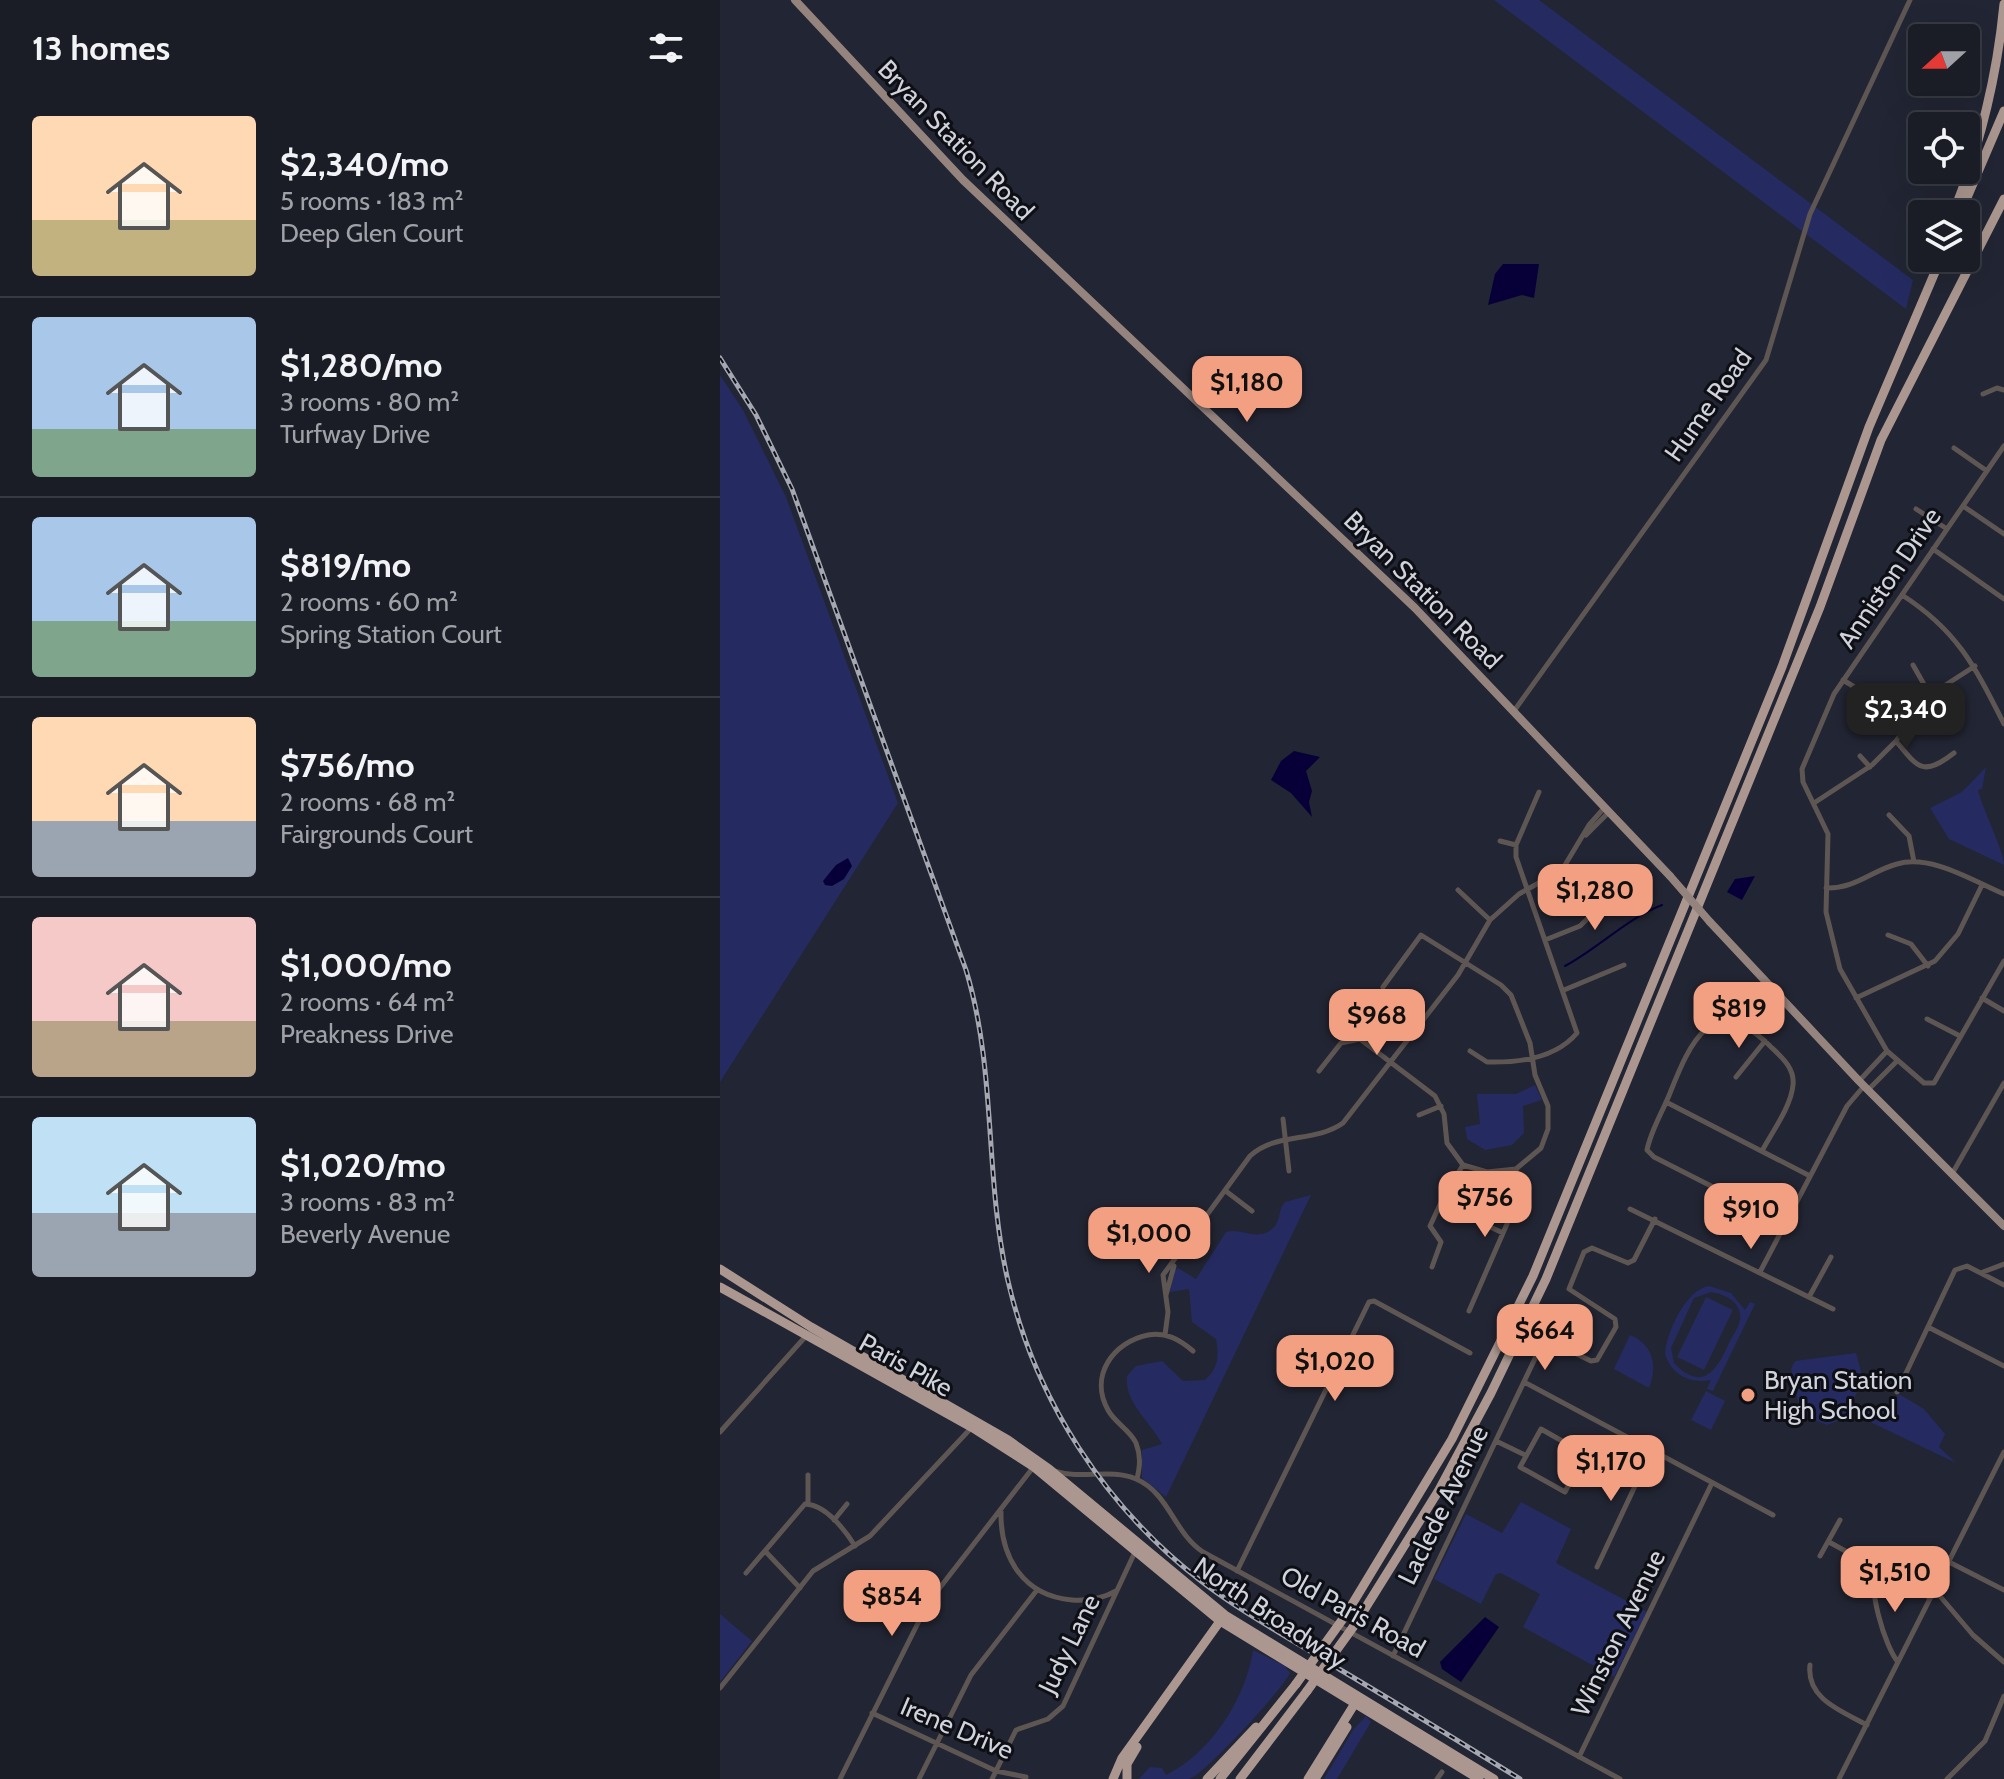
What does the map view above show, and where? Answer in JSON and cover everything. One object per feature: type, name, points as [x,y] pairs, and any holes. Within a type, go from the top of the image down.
[{"type":"highway","points":[[1958,200],[1976,150],[1991,91],[2004,4]]},
{"type":"highway","points":[[1966,200],[2004,111]]},
{"type":"highway","points":[[1240,1779],[1356,1623],[1439,1490],[1491,1393],[1546,1279],[1790,680],[1900,398],[2004,199]]},
{"type":"highway","points":[[1900,398],[2004,210]]},
{"type":"highway","points":[[1220,1779],[1296,1684],[1345,1616],[1452,1439],[1533,1276],[1788,652],[1869,427],[1932,272]]},
{"type":"highway","name":"Paris Pike","points":[[720,1269],[809,1331]]},
{"type":"highway","name":"Paris Pike","points":[[720,1287],[809,1331],[975,1424],[1070,1489]]},
{"type":"highway","name":"North Broadway","points":[[1036,1464],[1049,1469],[1138,1550],[1225,1620],[1479,1779]]},
{"type":"highway","name":"North Broadway","points":[[1070,1489],[1138,1550]]},
{"type":"highway","points":[[1113,1779],[1122,1758],[1225,1620]]},
{"type":"highway","points":[[1127,1779],[1127,1764],[1135,1749],[1225,1620]]},
{"type":"highway","points":[[1207,1779],[1286,1696]]},
{"type":"highway","points":[[1308,1779],[1359,1702]]},
{"type":"highway","points":[[1315,1779],[1359,1702]]},
{"type":"highway","name":"North Broadway","points":[[1359,1702],[1494,1779]]},
{"type":"main road","name":"Bryan Station Road","points":[[795,0],[963,180],[1325,519],[1513,711],[1864,1085],[2004,1226]]},
{"type":"street","name":"Hume Road","points":[[1513,711],[1766,360],[1810,214],[1910,0]]},
{"type":"street","points":[[1983,394],[1997,388],[2004,390]]},
{"type":"street","name":"Anniston Drive","points":[[1960,1036],[1930,1085],[1887,1051],[1856,998],[1833,948],[1826,888],[1828,834],[1803,782],[1802,769],[1843,680],[2004,446]]},
{"type":"street","points":[[1954,448],[1987,471]]},
{"type":"street","points":[[1963,506],[2004,534]]},
{"type":"street","points":[[1916,509],[1947,529]]},
{"type":"street","points":[[1933,549],[2004,599]]},
{"type":"street","points":[[1902,595],[1942,625],[1975,666],[2003,722]]},
{"type":"street","points":[[1913,665],[1930,695]]},
{"type":"street","points":[[1814,803],[1870,767],[1896,741],[1930,695],[1975,666]]},
{"type":"street","points":[[1843,680],[1869,696]]},
{"type":"street","points":[[1896,741],[1915,764],[1924,768],[1934,767],[1954,753]]},
{"type":"street","points":[[1860,756],[1870,767]]},
{"type":"street","points":[[1470,1051],[1487,1062],[1532,1057],[1553,1052],[1577,1033],[1518,866],[1516,845],[1539,792]]},
{"type":"street","points":[[1165,1335],[1166,1296],[1174,1265],[1257,1150],[1287,1140],[1325,1133],[1343,1123],[1392,1062],[1465,961],[1490,920],[1508,902],[1562,870],[1607,810]]},
{"type":"street","points":[[1889,815],[1909,836],[1914,862]]},
{"type":"street","points":[[1500,841],[1516,845]]},
{"type":"street","points":[[1826,888],[1850,886],[1896,864],[1914,862],[1936,866],[2004,894]]},
{"type":"street","points":[[1856,998],[1928,966],[1958,934],[1982,885]]},
{"type":"street","points":[[1545,940],[1580,926],[1621,886]]},
{"type":"street","points":[[1458,890],[1490,920]]},
{"type":"street","points":[[1319,1071],[1341,1043],[1350,1038],[1365,1041],[1425,1086],[1441,1106],[1447,1143],[1463,1165],[1487,1172],[1516,1169],[1538,1152],[1548,1129],[1548,1106],[1535,1075],[1511,995],[1465,961],[1421,935],[1383,987]]},
{"type":"street","points":[[1888,935],[1911,944],[1928,966]]},
{"type":"street","points":[[1927,1019],[1960,1036],[2004,961]]},
{"type":"street","points":[[1564,990],[1624,965]]},
{"type":"street","points":[[1712,989],[1720,1022]]},
{"type":"street","points":[[1982,998],[2004,1011]]},
{"type":"street","points":[[1762,1151],[1790,1098],[1793,1082],[1789,1067],[1750,1028],[1720,1022],[1704,1029],[1691,1043],[1648,1144],[1649,1153],[1786,1224]]},
{"type":"street","points":[[1736,1077],[1765,1041]]},
{"type":"street","points":[[1864,1085],[1887,1051]]},
{"type":"street","points":[[1760,1272],[1852,1097],[1897,1061]]},
{"type":"street","points":[[1952,1175],[2004,1083]]},
{"type":"street","points":[[1666,1102],[1810,1176]]},
{"type":"street","points":[[1419,1115],[1441,1106]]},
{"type":"street","points":[[1283,1119],[1289,1171]]},
{"type":"street","points":[[1432,1267],[1441,1242],[1430,1226],[1463,1165]]},
{"type":"street","points":[[1469,1311],[1517,1201],[1516,1169]]},
{"type":"street","points":[[1227,1192],[1252,1211]]},
{"type":"street","points":[[1630,1209],[1833,1309]]},
{"type":"street","name":"Laclede Avenue","points":[[1393,1656],[1541,1346],[1546,1342],[1591,1361],[1599,1359],[1616,1327],[1615,1319],[1573,1294],[1568,1286],[1585,1249],[1596,1249],[1624,1262],[1634,1260],[1655,1219]]},
{"type":"street","points":[[1486,1225],[1503,1233]]},
{"type":"street","points":[[1809,1297],[1831,1257]]},
{"type":"street","points":[[1981,1272],[2004,1264]]},
{"type":"street","points":[[1897,1392],[1955,1270],[1967,1266],[2004,1285]]},
{"type":"street","points":[[1237,1571],[1369,1302],[1377,1302],[1470,1353]]},
{"type":"street","points":[[1928,1327],[2004,1366]]},
{"type":"street","points":[[720,1432],[809,1331]]},
{"type":"street","points":[[1049,1469],[1084,1478],[1113,1474],[1137,1479],[1138,1449],[1131,1434],[1105,1406],[1103,1376],[1111,1356],[1123,1344],[1141,1337],[1165,1335],[1193,1351]]},
{"type":"street","points":[[1524,1382],[1773,1515]]},
{"type":"street","points":[[720,1688],[817,1568],[870,1536],[975,1424]]},
{"type":"street","points":[[1541,1429],[1585,1454],[1565,1492],[1522,1470],[1525,1455],[1541,1429]]},
{"type":"street","points":[[1496,1441],[1525,1455]]},
{"type":"street","points":[[1597,1567],[1651,1452]]},
{"type":"street","points":[[1839,1779],[2004,1452]]},
{"type":"street","points":[[840,1779],[928,1603],[1036,1464]]},
{"type":"street","points":[[746,1573],[808,1503],[808,1475]]},
{"type":"street","points":[[1070,1489],[1076,1476]]},
{"type":"street","points":[[1070,1489],[1084,1478]]},
{"type":"street","points":[[1070,1489],[1084,1478]]},
{"type":"street","name":"Old Paris Road","points":[[1137,1479],[1161,1498],[1188,1541],[1237,1571],[1620,1779]]},
{"type":"street","name":"Winston Avenue","points":[[1579,1757],[1712,1483]]},
{"type":"street","points":[[808,1503],[834,1520],[855,1546]]},
{"type":"street","points":[[834,1520],[847,1504]]},
{"type":"street","points":[[1001,1509],[1001,1528],[1012,1565],[1037,1590],[1055,1597],[1087,1601],[1116,1591]]},
{"type":"street","points":[[1820,1556],[1840,1520]]},
{"type":"street","points":[[988,1525],[1001,1528]]},
{"type":"street","points":[[1829,1542],[1929,1597]]},
{"type":"street","name":"Judy Lane","points":[[992,1779],[1016,1730],[1048,1719],[1063,1706],[1138,1550]]},
{"type":"street","points":[[766,1552],[800,1588]]},
{"type":"street","points":[[1947,1561],[2004,1590]]},
{"type":"street","points":[[1877,1568],[1872,1580],[1876,1602],[1886,1641],[1898,1662]]},
{"type":"street","points":[[919,1779],[971,1675],[1037,1590]]},
{"type":"street","points":[[1939,1595],[1973,1635],[2004,1662]]},
{"type":"street","points":[[1810,1665],[1810,1678],[1818,1694],[1867,1725]]},
{"type":"street","points":[[1947,1779],[1985,1741],[2004,1696]]},
{"type":"street","name":"Irene Drive","points":[[872,1713],[996,1771],[1026,1777]]},
{"type":"street","points":[[1437,1779],[1442,1772]]},
{"type":"shaded area","points":[[1494,0],[1539,0],[1913,280],[1906,309]]},
{"type":"shaded area","points":[[1503,264],[1539,264],[1534,298],[1522,295],[1488,305],[1495,274]]},
{"type":"shaded area","points":[[720,375],[743,410],[786,497],[898,803],[720,1082]]},
{"type":"shaded area","points":[[1294,751],[1320,757],[1306,771],[1312,791],[1309,802],[1312,817],[1291,793],[1271,780],[1281,761]]},
{"type":"shaded area","points":[[1986,767],[1982,789],[1978,790],[2004,865],[1949,839],[1930,808],[1962,792]]},
{"type":"shaded area","points":[[848,858],[852,866],[844,879],[832,886],[825,885],[823,881],[836,865]]},
{"type":"shaded area","points":[[1755,876],[1742,900],[1727,892],[1735,879]]},
{"type":"shaded area","points":[[1535,1085],[1542,1100],[1523,1106],[1524,1133],[1512,1145],[1485,1150],[1467,1139],[1465,1127],[1480,1124],[1477,1094],[1516,1094]]},
{"type":"shaded area","points":[[1311,1195],[1166,1497],[1142,1478],[1142,1450],[1162,1444],[1134,1403],[1127,1376],[1136,1366],[1162,1361],[1183,1381],[1205,1380],[1213,1371],[1218,1356],[1216,1339],[1192,1322],[1189,1289],[1170,1292],[1175,1270],[1178,1268],[1196,1279],[1226,1232],[1263,1234],[1275,1226],[1285,1202]]},
{"type":"shaded area","points":[[1709,1286],[1731,1293],[1745,1310],[1750,1302],[1755,1304],[1713,1391],[1707,1389],[1711,1380],[1696,1381],[1676,1372],[1665,1353],[1669,1334],[1679,1313],[1701,1289]],"holes":[[[1716,1293],[1729,1298],[1736,1305],[1740,1321],[1714,1369],[1701,1377],[1693,1376],[1674,1363],[1671,1348],[1694,1298]]]},
{"type":"shaded area","points":[[1706,1297],[1733,1310],[1704,1370],[1677,1357]]},
{"type":"shaded area","points":[[1630,1335],[1644,1344],[1652,1357],[1653,1372],[1649,1388],[1614,1369]]},
{"type":"shaded area","points":[[1856,1353],[1863,1379],[1845,1418],[1827,1425],[1801,1415],[1791,1369],[1795,1361]]},
{"type":"shaded area","points":[[1706,1391],[1725,1401],[1711,1430],[1691,1420]]},
{"type":"shaded area","points":[[1899,1394],[1924,1409],[1945,1434],[1939,1447],[1956,1463],[1864,1419],[1864,1412],[1890,1403]]},
{"type":"shaded area","points":[[1521,1502],[1571,1529],[1556,1563],[1647,1612],[1614,1677],[1523,1627],[1540,1594],[1501,1573],[1496,1574],[1481,1604],[1434,1579],[1466,1514],[1502,1533]]},
{"type":"shaded area","points":[[720,1614],[752,1641],[720,1682]]},
{"type":"shaded area","points":[[1485,1617],[1499,1627],[1461,1682],[1442,1669],[1440,1662]]},
{"type":"shaded area","points":[[1253,1650],[1285,1666],[1290,1673],[1259,1712],[1226,1748],[1189,1779],[1139,1779],[1150,1767],[1162,1768],[1166,1775],[1198,1753],[1234,1705],[1243,1687]]},
{"type":"shaded area","points":[[1366,1716],[1371,1722],[1337,1779],[1324,1779],[1353,1730]]},
{"type":"waterway","points":[[1565,966],[1662,905]]},
{"type":"railway","points":[[720,358],[756,415],[792,489],[966,970],[982,1047],[996,1203],[1008,1281],[1020,1325],[1056,1408],[1079,1448],[1134,1520],[1201,1581],[1251,1616],[1520,1779]]},
{"type":"place","name":"Bryan Station High School","points":[[1748,1395]]}]
